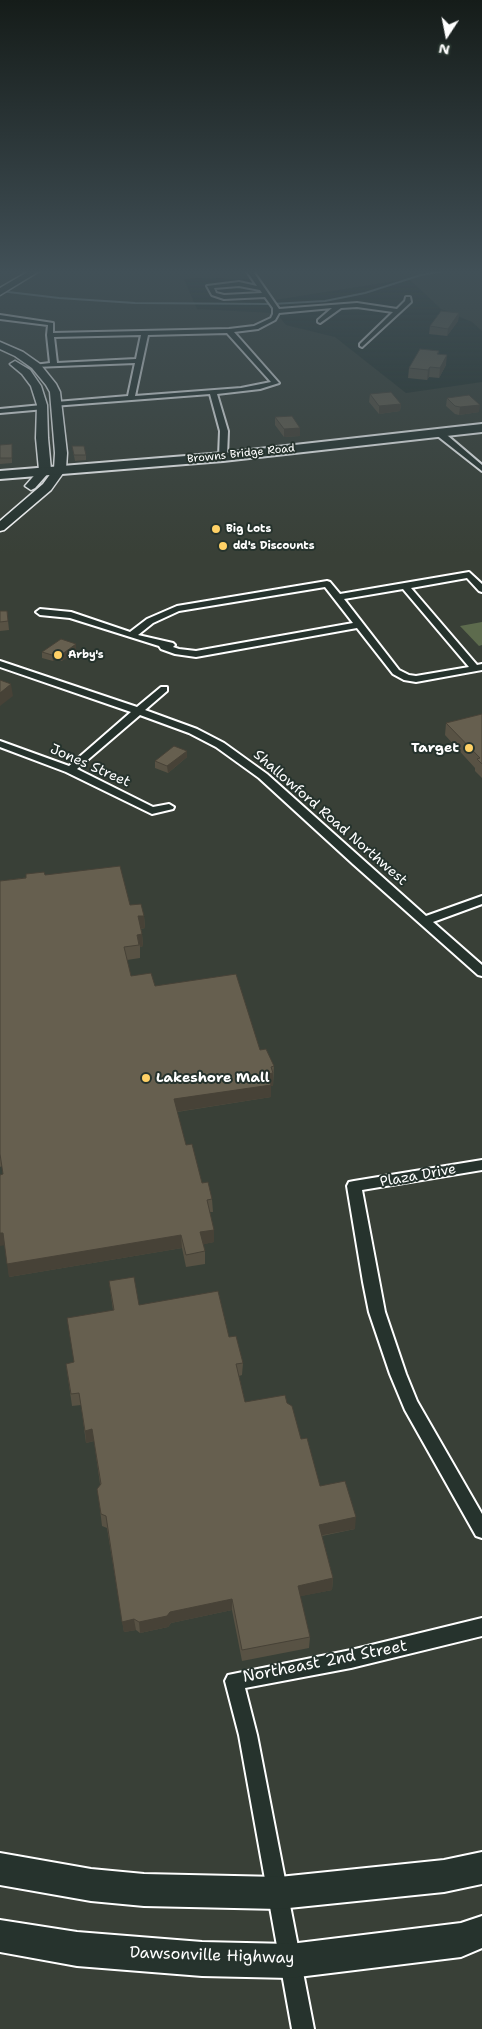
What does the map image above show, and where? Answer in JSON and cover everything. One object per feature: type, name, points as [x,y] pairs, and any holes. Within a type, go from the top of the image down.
[{"type":"main road","points":[[16,365],[31,378],[39,393],[42,407],[45,470],[31,486],[19,494]]},
{"type":"main road","points":[[0,527],[47,487],[60,469],[61,453],[55,392],[36,366]]},
{"type":"main road","name":"Browns Bridge Road","points":[[2,474],[223,456],[482,428]]},
{"type":"main road","points":[[2,474],[22,478],[31,486]]},
{"type":"main road","points":[[0,1869],[91,1885],[135,1889],[279,1893],[444,1876],[482,1868]]},
{"type":"main road","name":"Dawsonville Highway","points":[[0,1936],[76,1950],[202,1959],[290,1961],[461,1940],[482,1932]]},
{"type":"street","points":[[36,366],[61,365]]},
{"type":"street","points":[[131,399],[137,365]]},
{"type":"street","points":[[56,404],[251,389],[276,383],[259,365]]},
{"type":"street","points":[[213,391],[224,431],[223,456]]},
{"type":"street","points":[[0,410],[42,407]]},
{"type":"street","points":[[438,432],[482,469]]},
{"type":"street","points":[[338,597],[482,573]]},
{"type":"street","points":[[469,575],[482,589]]},
{"type":"street","points":[[134,635],[143,634],[147,627],[157,623],[158,618],[177,608],[327,584],[396,672],[407,678],[416,679],[479,668]]},
{"type":"street","points":[[405,586],[479,668]]},
{"type":"street","points":[[40,612],[71,615],[162,644],[164,647],[196,654],[359,625]]},
{"type":"street","name":"Shallowford Road Northwest","points":[[0,664],[140,711],[193,731],[241,759],[263,776],[482,972]]},
{"type":"street","points":[[70,770],[164,689]]},
{"type":"street","name":"Jones Street","points":[[0,744],[70,770],[152,811],[169,808]]},
{"type":"street","points":[[425,921],[482,900]]},
{"type":"street","name":"Plaza Drive","points":[[482,1165],[354,1186],[370,1282],[398,1374],[411,1405],[482,1530]]},
{"type":"street","name":"Northeast 2nd Street","points":[[279,1893],[269,1852],[248,1735],[234,1681],[351,1659],[482,1627]]},
{"type":"street","points":[[279,1893],[296,1999],[303,2029]]},
{"type":"shaded area","points":[[0,365],[370,365],[406,393],[482,382],[482,2029],[0,2029]]},
{"type":"green space","points":[[482,622],[482,645],[479,646],[460,626]]},
{"type":"building","points":[[411,365],[442,365],[440,368],[430,367],[428,370],[409,368]]},
{"type":"building","points":[[391,392],[401,404],[379,406],[370,394]]},
{"type":"building","points":[[469,395],[480,405],[455,406],[447,398]]},
{"type":"building","points":[[292,416],[300,428],[284,429],[275,417]]},
{"type":"building","points":[[12,444],[12,458],[0,458],[0,445]]},
{"type":"building","points":[[72,446],[84,446],[86,455],[74,455]]},
{"type":"building","points":[[0,611],[7,611],[8,621],[0,622]]},
{"type":"building","points":[[61,639],[76,644],[61,655],[42,652]]},
{"type":"building","points":[[0,680],[11,684],[0,693]]},
{"type":"building","points":[[482,714],[482,764],[477,759],[480,758],[446,723]]},
{"type":"building","points":[[174,746],[187,751],[167,766],[155,761]]},
{"type":"building","name":"Lakeshore Mall","points":[[120,866],[130,905],[141,904],[144,916],[138,916],[142,934],[137,935],[139,945],[124,947],[131,976],[151,973],[155,986],[236,974],[260,1050],[266,1049],[274,1066],[271,1067],[273,1073],[268,1074],[271,1085],[174,1099],[186,1145],[192,1144],[202,1183],[208,1182],[212,1199],[207,1200],[214,1230],[200,1232],[205,1251],[186,1255],[181,1235],[7,1264],[3,1233],[0,1233],[0,1175],[3,1174],[0,1154],[0,881],[26,878],[26,874],[44,872],[45,875]]},
{"type":"building","points":[[134,1277],[139,1305],[218,1291],[229,1337],[236,1336],[243,1363],[236,1364],[245,1402],[285,1395],[287,1403],[292,1406],[301,1439],[307,1438],[320,1486],[345,1481],[356,1517],[319,1525],[333,1578],[298,1586],[310,1637],[242,1650],[232,1599],[170,1612],[167,1616],[139,1622],[134,1619],[122,1622],[106,1516],[101,1514],[97,1489],[101,1484],[92,1429],[85,1431],[79,1393],[71,1394],[66,1364],[74,1362],[67,1318],[114,1310],[109,1281]]},
{"type":"place","name":"Big Lots","points":[[216,529]]},
{"type":"place","name":"dd's Discounts","points":[[223,546]]},
{"type":"place","name":"Arby's","points":[[58,655]]},
{"type":"place","name":"Target","points":[[469,748]]},
{"type":"place","name":"Lakeshore Mall","points":[[146,1078]]}]
